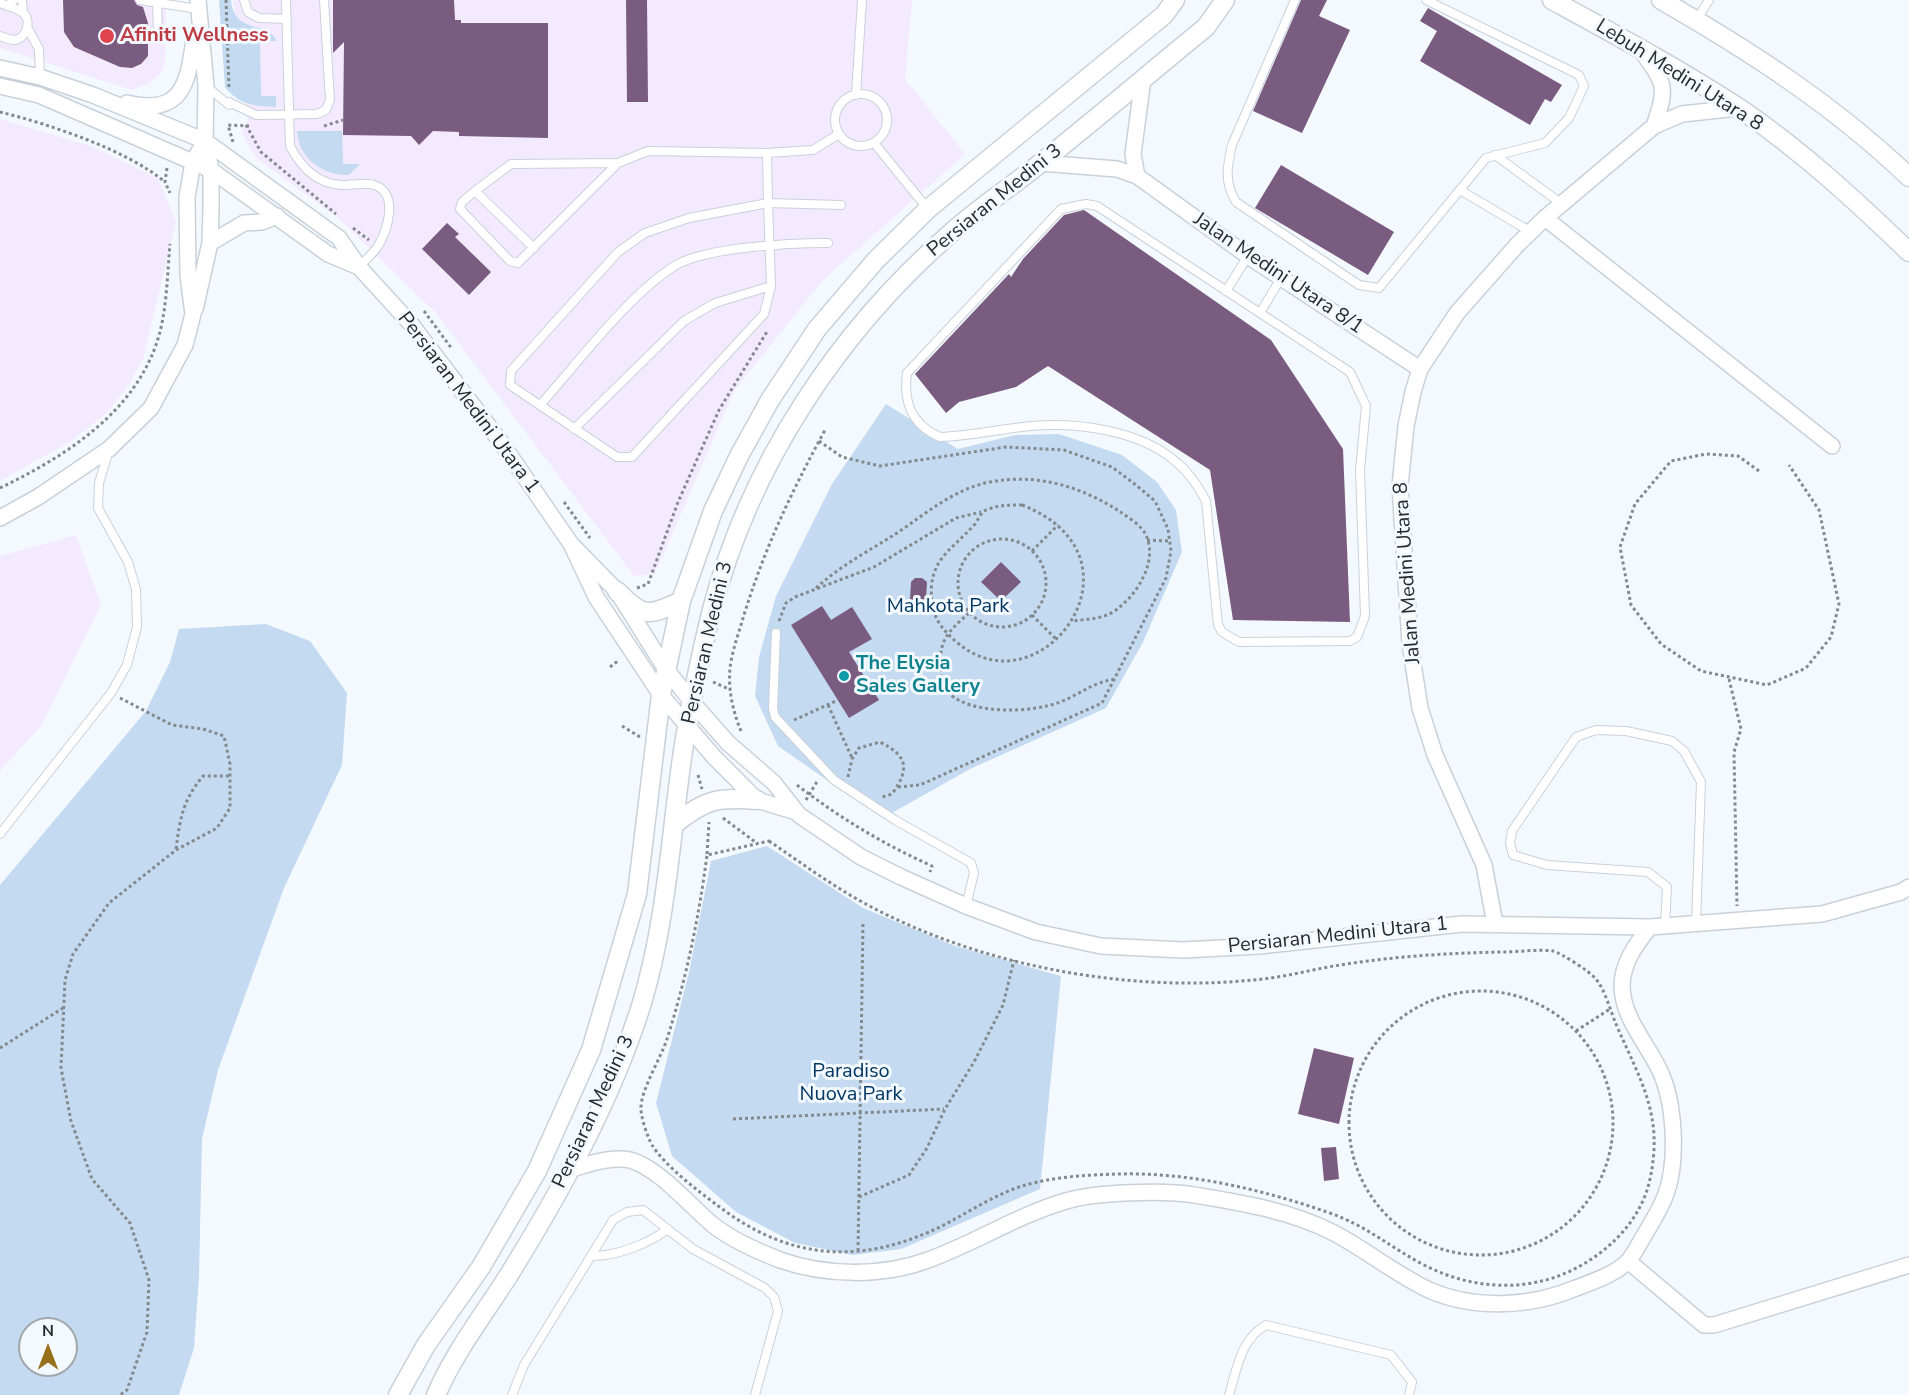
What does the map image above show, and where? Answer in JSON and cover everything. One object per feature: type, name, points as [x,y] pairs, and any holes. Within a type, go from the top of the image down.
[{"type":"street","name":"Persiaran Medini 3","points":[[398,1395],[426,1345],[481,1267],[537,1171],[591,1050],[637,894],[665,668],[681,601],[713,511],[738,456],[770,400],[817,329],[876,260],[928,209],[1164,15],[1176,0]]},
{"type":"street","name":"Persiaran Medini 3","points":[[436,1395],[451,1360],[510,1273],[571,1169],[616,1073],[641,1006],[656,945],[676,823],[681,764],[712,611],[726,560],[753,494],[790,424],[844,344],[905,277],[952,231],[1041,163],[1206,27],[1225,0]]},
{"type":"street","name":"Lebuh Medini Utara 8","points":[[1552,0],[1639,48],[1738,108],[1838,184],[1909,252]]},
{"type":"street","points":[[1661,0],[1773,66],[1873,143],[1909,177]]},
{"type":"street","points":[[0,518],[38,497],[109,449],[151,408],[185,345],[203,281],[210,243],[212,170],[205,141],[206,86],[198,5]]},
{"type":"street","points":[[93,95],[146,108],[168,103],[179,94],[188,80],[198,5]]},
{"type":"street","points":[[1639,48],[1662,79],[1664,97],[1654,126]]},
{"type":"street","name":"Persiaran Medini Utara 1","points":[[0,68],[40,77],[93,95],[205,141],[339,238],[359,267],[411,324],[500,441],[571,544],[596,597],[661,695],[688,727],[757,800],[796,813],[861,858],[966,906],[1036,932],[1101,946],[1183,950],[1258,946],[1451,925],[1650,927],[1822,914],[1901,892],[1909,887]]},
{"type":"street","points":[[1137,176],[1133,154],[1143,80]]},
{"type":"street","name":"Persiaran Medini Utara 1","points":[[0,86],[39,95],[212,170],[328,254],[359,267]]},
{"type":"street","name":"Jalan Medini Utara 8","points":[[1495,924],[1484,865],[1435,756],[1420,708],[1410,644],[1400,486],[1406,426],[1420,369],[1457,313],[1531,232],[1654,126],[1682,114],[1738,108]]},
{"type":"street","points":[[193,314],[188,276],[188,197],[193,162],[205,141]]},
{"type":"street","name":"Jalan Medini Utara 8/1","points":[[1041,163],[1106,168],[1137,176],[1248,256],[1420,369]]},
{"type":"street","points":[[210,243],[244,223],[262,222],[277,216]]},
{"type":"street","points":[[1545,218],[1832,446]]},
{"type":"street","name":"Persiaran Medini Utara 1","points":[[571,544],[623,591],[665,668],[728,743],[774,783],[796,813]]},
{"type":"street","points":[[623,591],[636,611],[649,614],[681,601]]},
{"type":"street","points":[[676,823],[706,802],[724,798],[757,800]]},
{"type":"street","points":[[571,1169],[602,1160],[629,1160],[651,1170],[717,1228],[746,1245],[783,1261],[838,1273],[855,1274],[925,1262],[1028,1214],[1071,1199],[1119,1195],[1186,1194],[1268,1208],[1330,1231],[1429,1289],[1456,1298],[1493,1304],[1531,1303],[1558,1296],[1628,1262],[1666,1194],[1674,1157],[1671,1116],[1661,1072],[1627,1013],[1622,987],[1625,965],[1635,946],[1650,927]]},
{"type":"street","points":[[1628,1262],[1704,1325],[1714,1325],[1909,1265]]},
{"type":"lane","points":[[3,5],[14,0]]},
{"type":"lane","points":[[22,0],[27,27],[39,49],[40,77]]},
{"type":"lane","points":[[140,0],[198,5]]},
{"type":"lane","points":[[244,0],[248,12],[259,18],[287,19]]},
{"type":"lane","points":[[286,0],[290,146],[299,164],[330,185],[373,184],[382,188],[387,198],[390,212],[386,231],[377,248],[359,267]]},
{"type":"lane","points":[[206,86],[229,105],[229,102],[256,115],[322,113],[329,105],[324,0]]},
{"type":"lane","points":[[856,95],[862,0]]},
{"type":"lane","points":[[1295,0],[1232,146],[1226,169],[1228,189],[1236,202],[1359,285],[1379,288],[1486,158],[1545,143],[1569,118],[1584,86],[1580,75],[1426,0]]},
{"type":"lane","points":[[1696,21],[1709,0]]},
{"type":"lane","points":[[157,1],[158,34]]},
{"type":"lane","points":[[3,5],[23,13]]},
{"type":"lane","points":[[0,36],[14,40],[20,38],[27,27]]},
{"type":"lane","points":[[856,95],[877,100],[886,111],[887,126],[874,143],[867,146],[851,144],[839,134],[835,120],[843,101],[856,95]]},
{"type":"lane","points":[[618,163],[518,263],[510,261],[460,209],[462,202],[475,190],[511,164],[618,163],[648,151],[767,153],[813,150],[839,134]]},
{"type":"lane","points":[[874,143],[928,209]]},
{"type":"lane","points":[[767,153],[768,203],[769,244],[771,286],[764,314],[632,457],[617,457],[510,385],[511,371],[618,252],[645,233],[689,218],[768,203],[841,205]]},
{"type":"lane","points":[[1495,155],[1562,204]]},
{"type":"lane","points":[[475,190],[534,248]]},
{"type":"lane","points":[[1460,190],[1531,232]]},
{"type":"lane","points":[[1070,205],[1096,206],[1226,291],[1350,372],[1366,406],[1360,470],[1365,616],[1357,637],[1343,643],[1239,642],[1222,632],[1218,625],[1206,501],[1197,486],[1175,461],[1154,447],[1124,435],[1049,425],[940,437],[926,431],[909,411],[907,373],[1060,209],[1070,205]]},
{"type":"lane","points":[[540,405],[645,287],[678,264],[718,253],[769,244],[828,243]]},
{"type":"lane","points":[[1226,291],[1248,256]]},
{"type":"lane","points":[[1260,313],[1281,278]]},
{"type":"lane","points":[[574,429],[684,321],[715,303],[771,286]]},
{"type":"lane","points":[[0,834],[111,693],[127,665],[137,627],[136,589],[128,562],[107,529],[98,508],[99,483],[109,449]]},
{"type":"lane","points":[[776,633],[773,708],[782,725],[825,770],[845,787],[971,863],[974,873],[966,906]]},
{"type":"lane","points":[[1665,926],[1667,887],[1648,872],[1547,865],[1513,855],[1510,843],[1512,831],[1576,737],[1596,730],[1626,731],[1672,741],[1684,751],[1701,782],[1696,923]]},
{"type":"lane","points":[[512,1395],[524,1365],[613,1220],[627,1212],[643,1210],[693,1249],[765,1288],[774,1297],[778,1311],[755,1395]]},
{"type":"lane","points":[[592,1256],[609,1255],[653,1238],[668,1229]]},
{"type":"lane","points":[[1229,1395],[1245,1345],[1254,1332],[1266,1325],[1391,1355],[1412,1382],[1409,1395]]},
{"type":"path","points":[[226,0],[229,102],[247,126],[261,152],[341,218]]},
{"type":"path","points":[[0,112],[24,118],[108,150],[147,167],[165,182]]},
{"type":"path","points":[[170,189],[171,197]]},
{"type":"path","points":[[350,225],[377,248]]},
{"type":"path","points":[[0,488],[39,468],[90,433],[111,417],[126,400],[156,344],[166,289],[170,237]]},
{"type":"path","points":[[648,592],[648,584],[678,502],[719,410],[773,321]]},
{"type":"path","points":[[744,736],[732,706],[730,668],[740,630],[755,579],[782,511],[825,430]]},
{"type":"path","points":[[819,441],[842,457],[880,466],[1006,447],[1076,453],[1112,467],[1155,501],[1168,529],[1171,551],[1166,578],[1102,703],[920,785],[897,788]]},
{"type":"path","points":[[1759,471],[1738,456],[1706,454],[1671,461],[1635,504],[1620,547],[1631,605],[1661,644],[1701,672],[1767,685],[1806,668],[1831,637],[1839,604],[1819,510],[1789,465]]},
{"type":"path","points":[[816,588],[840,566],[910,524],[933,506],[988,482],[1024,479],[1073,488],[1099,499],[1131,519],[1145,534],[1150,550],[1144,578],[1135,592],[1116,610],[1098,618],[1073,621]]},
{"type":"path","points":[[776,633],[780,615],[786,603],[795,597],[874,567],[956,518],[999,506],[1022,505],[1045,514],[1058,525],[1077,550],[1083,574],[1082,598],[1073,621],[1057,640],[1037,653],[1013,659],[988,658],[966,649],[946,634],[933,613],[930,589],[934,568],[951,547],[976,523],[983,511]]},
{"type":"path","points":[[1032,551],[1058,525]]},
{"type":"path","points":[[1003,539],[1024,545],[1032,551],[1039,560],[1046,580],[1042,601],[1032,615],[1021,623],[1000,628],[980,622],[969,613],[959,598],[958,576],[960,566],[973,549],[982,544],[1003,539]]},
{"type":"path","points":[[1147,540],[1170,541]]},
{"type":"path","points":[[623,591],[648,584]]},
{"type":"path","points":[[969,613],[946,634],[940,661],[942,680],[948,693],[981,708],[1035,709],[1060,702],[1092,684],[1115,679]]},
{"type":"path","points":[[1032,615],[1057,640]]},
{"type":"path","points":[[1730,679],[1742,729],[1734,752],[1737,920]]},
{"type":"path","points":[[111,693],[172,725],[203,729],[224,736],[230,776],[230,808],[217,828],[176,850],[109,903],[73,954],[65,980],[61,1068],[71,1121],[92,1179],[130,1222],[149,1280],[147,1332],[127,1390],[120,1395]]},
{"type":"path","points":[[782,725],[838,700]]},
{"type":"path","points":[[828,705],[852,759]]},
{"type":"path","points":[[845,787],[852,759],[859,748],[869,743],[880,742],[893,748],[903,759],[904,771],[897,788],[892,794],[867,802]]},
{"type":"path","points":[[796,813],[825,770]]},
{"type":"path","points":[[176,850],[179,823],[188,795],[203,776],[230,776]]},
{"type":"path","points":[[792,781],[838,817],[894,849],[932,866],[928,879]]},
{"type":"path","points":[[718,814],[758,844]]},
{"type":"path","points":[[707,855],[769,841],[864,903],[956,944],[1062,972],[1107,978],[1175,982],[1249,981],[1414,957],[1557,951],[1595,978],[1646,1092],[1655,1121],[1653,1167],[1647,1195],[1636,1215],[1617,1239],[1574,1270],[1547,1280],[1519,1285],[1484,1286],[1465,1281],[1423,1264],[1379,1235],[1340,1216],[1291,1199],[1238,1186],[1187,1178],[1124,1173],[1069,1177],[1020,1187],[928,1233],[858,1251],[809,1251],[773,1239],[732,1216],[690,1184],[652,1145],[640,1107],[667,1039],[693,943],[711,820]]},
{"type":"path","points":[[855,1274],[858,1251],[863,923]]},
{"type":"path","points":[[858,1197],[909,1174],[927,1148],[945,1109],[974,1062],[1003,1005],[1014,960]]},
{"type":"path","points":[[1482,991],[1501,992],[1537,1003],[1554,1012],[1576,1031],[1602,1069],[1609,1087],[1614,1124],[1608,1161],[1601,1179],[1581,1210],[1567,1224],[1535,1244],[1517,1250],[1480,1255],[1461,1254],[1424,1243],[1393,1222],[1379,1209],[1359,1177],[1353,1159],[1348,1122],[1349,1103],[1353,1085],[1369,1051],[1395,1023],[1418,1007],[1444,996],[1482,991]]},
{"type":"path","points":[[1576,1031],[1625,1001]]},
{"type":"path","points":[[0,1048],[63,1008]]},
{"type":"path","points":[[733,1119],[945,1109]]},
{"type":"shaded area","points":[[0,0],[166,0],[165,62],[160,75],[132,90],[0,48]]},
{"type":"shaded area","points":[[233,0],[912,0],[905,79],[965,154],[823,280],[734,391],[655,574],[634,576],[437,314],[338,218],[256,158],[241,132],[248,120]]},
{"type":"shaded area","points":[[0,119],[91,146],[158,178],[176,222],[143,359],[129,385],[107,413],[70,442],[0,481]]},
{"type":"shaded area","points":[[76,535],[101,605],[41,726],[0,771],[0,556]]},
{"type":"green space","points":[[219,0],[231,0],[233,11],[238,18],[244,23],[266,31],[277,41],[260,41],[261,96],[276,96],[276,107],[241,101],[225,87]]},
{"type":"green space","points":[[297,131],[342,131],[343,164],[360,164],[349,175],[339,175],[321,169],[307,157],[298,141]]},
{"type":"green space","name":"Mahkota Park","points":[[886,404],[958,449],[1015,435],[1059,434],[1122,455],[1157,482],[1176,510],[1182,552],[1143,642],[1106,708],[970,769],[890,814],[831,783],[778,746],[755,696],[759,657],[776,596],[832,484]]},
{"type":"green space","points":[[266,624],[310,641],[347,693],[342,765],[284,888],[218,1070],[202,1139],[199,1276],[194,1348],[179,1395],[0,1395],[0,885],[146,711],[170,662],[179,629]]},
{"type":"green space","name":"Paradiso Nuova Park","points":[[767,846],[863,908],[955,946],[1061,976],[1040,1189],[901,1249],[853,1255],[795,1243],[736,1212],[672,1156],[656,1103],[689,972],[711,861]]},
{"type":"building","name":"Afiniti Wellness","points":[[63,0],[134,0],[137,5],[143,7],[148,23],[148,56],[141,64],[132,68],[120,67],[74,47],[64,32]]},
{"type":"building","points":[[333,0],[454,0],[455,20],[461,20],[461,23],[548,23],[548,138],[459,136],[459,132],[433,131],[419,145],[411,136],[343,135],[344,42],[333,53]]},
{"type":"building","points":[[626,0],[647,0],[648,102],[627,102]]},
{"type":"building","points":[[1301,0],[1327,0],[1319,16],[1350,30],[1302,133],[1253,111]]},
{"type":"building","points":[[1428,8],[1562,85],[1551,102],[1545,99],[1530,125],[1420,61],[1437,31],[1420,21]]},
{"type":"building","points":[[1281,165],[1394,232],[1368,275],[1255,208]]},
{"type":"building","points":[[1084,210],[1271,340],[1343,449],[1350,622],[1233,620],[1210,470],[1048,366],[1016,387],[959,402],[946,413],[915,374],[1009,274],[1011,277],[1023,259],[1064,215]]},
{"type":"building","points":[[447,223],[459,234],[455,237],[491,272],[469,295],[422,249]]},
{"type":"building","points":[[1001,562],[1021,582],[1001,601],[981,582]]},
{"type":"building","points":[[915,578],[922,578],[927,582],[926,599],[920,605],[910,599],[911,582]]},
{"type":"building","name":"The Elysia Sales Gallery","points":[[822,606],[831,620],[852,607],[872,639],[849,652],[879,700],[849,718],[791,625]]},
{"type":"building","points":[[1314,1048],[1354,1058],[1339,1124],[1298,1114]]},
{"type":"building","points":[[1336,1147],[1339,1179],[1324,1181],[1321,1148]]},
{"type":"place","name":"Afiniti Wellness","points":[[107,36]]},
{"type":"place","name":"The Elysia Sales Gallery","points":[[844,676]]}]
